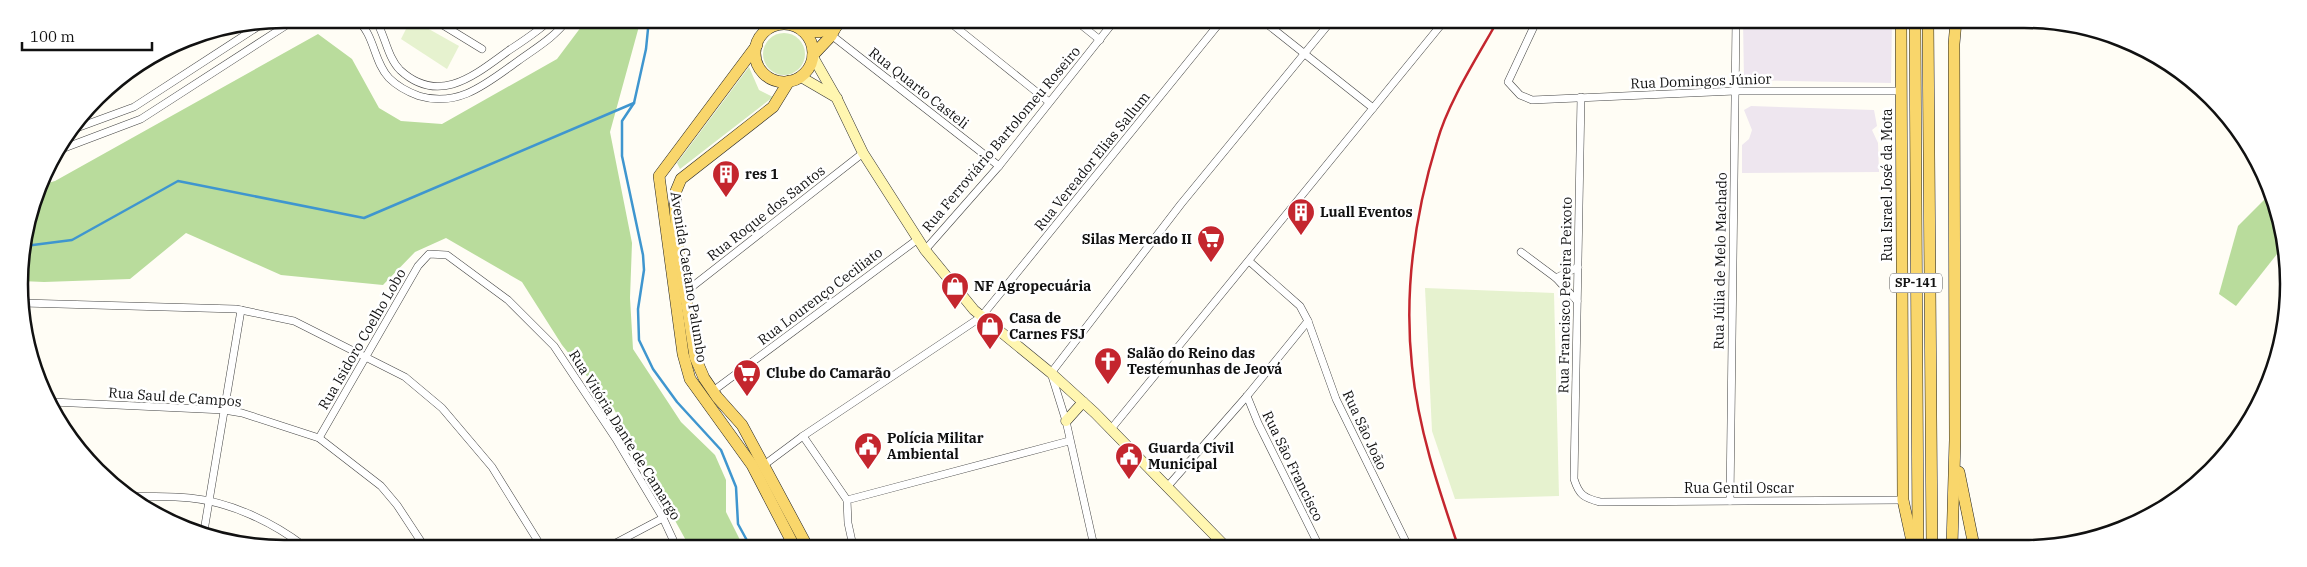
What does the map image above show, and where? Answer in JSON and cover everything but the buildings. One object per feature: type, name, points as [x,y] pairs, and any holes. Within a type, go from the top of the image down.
[{"type":"main road","points":[[768,28],[757,45],[757,63],[762,71],[779,81],[789,81],[801,76],[811,65],[813,56],[834,28]]},
{"type":"main road","points":[[802,28],[809,38],[813,56],[837,99],[863,153],[925,250],[981,317],[1051,373],[1083,402],[1219,540]]},
{"type":"main road","points":[[806,28],[819,32],[834,28]]},
{"type":"main road","name":"Rua Israel José da Mota","points":[[1901,28],[1903,500],[1912,540]]},
{"type":"main road","name":"SP-141","points":[[1915,28],[1918,540]]},
{"type":"main road","name":"SP-141","points":[[1928,28],[1932,540]]},
{"type":"main road","name":"SP-141","points":[[1952,540],[1955,440],[1955,28]]},
{"type":"main road","name":"Avenida Caetano Palumbo","points":[[757,45],[659,176],[683,354],[690,379],[752,465],[791,540]]},
{"type":"main road","points":[[801,76],[837,99]]},
{"type":"main road","name":"Avenida Caetano Palumbo","points":[[789,81],[773,108],[681,179],[676,191],[675,204],[684,293],[695,357],[713,391],[742,425],[804,540]]},
{"type":"main road","points":[[1066,421],[1083,402]]},
{"type":"main road","name":"SP-141","points":[[1955,440],[1960,478],[1973,540]]},
{"type":"street","points":[[67,147],[141,119],[282,28]]},
{"type":"street","points":[[363,28],[369,35],[377,58],[389,78],[408,92],[431,100],[455,99],[478,90],[553,36],[560,28]]},
{"type":"street","points":[[379,28],[399,69],[415,80],[433,86],[452,85],[471,78],[539,28]]},
{"type":"street","points":[[448,28],[482,49]]},
{"type":"street","name":"Rua Quarto Casteli","points":[[834,28],[999,166]]},
{"type":"street","points":[[957,28],[1049,102]]},
{"type":"street","points":[[1084,28],[1100,40]]},
{"type":"street","name":"Rua Ferroviário Bartolomeu Roseiro","points":[[925,250],[999,166],[1108,28]]},
{"type":"street","name":"Rua Vereador Elias Sallum","points":[[764,465],[803,436],[981,317],[1216,28]]},
{"type":"street","points":[[1272,28],[1373,108]]},
{"type":"street","points":[[1093,540],[1066,421],[1051,373],[1181,204],[1325,28]]},
{"type":"street","points":[[1111,429],[1438,28]]},
{"type":"street","name":"Rua Domingos Júnior","points":[[1533,28],[1508,82],[1520,95],[1532,100],[1735,91],[1902,91]]},
{"type":"street","name":"Rua Júlia de Melo Machado","points":[[1730,501],[1736,28]]},
{"type":"street","points":[[80,128],[134,107],[253,30]]},
{"type":"street","name":"Rua Francisco Pereira Peixoto","points":[[1578,492],[1574,479],[1581,97]]},
{"type":"street","name":"Rua Roque dos Santos","points":[[684,293],[863,153]]},
{"type":"street","name":"Rua Lourenço Ceciliato","points":[[713,391],[918,239]]},
{"type":"street","points":[[1521,252],[1556,278],[1577,301]]},
{"type":"street","name":"Rua Isidoro Coelho Lobo","points":[[319,438],[418,266],[429,254]]},
{"type":"street","name":"Rua Vitória Dante de Camargo","points":[[429,254],[447,255],[508,300],[554,346],[611,431],[663,518],[673,540]]},
{"type":"street","name":"Rua São João","points":[[1249,261],[1300,306],[1308,321],[1336,399],[1403,540]]},
{"type":"street","points":[[1556,278],[1578,267]]},
{"type":"street","points":[[28,303],[241,310],[294,321],[405,378],[442,408],[460,427],[492,468],[537,540]]},
{"type":"street","points":[[205,527],[241,310]]},
{"type":"street","points":[[1168,486],[1247,396],[1308,321]]},
{"type":"street","name":"Rua São Francisco","points":[[1247,396],[1258,423],[1316,540]]},
{"type":"street","name":"Rua Saul de Campos","points":[[57,402],[224,410],[275,423],[319,438],[362,469],[381,486],[397,505],[420,540]]},
{"type":"street","points":[[803,436],[847,500],[848,524],[852,540]]},
{"type":"street","points":[[847,500],[1069,441]]},
{"type":"street","name":"Rua Gentil Oscar","points":[[1578,492],[1584,498],[1600,502],[1903,500]]},
{"type":"street","points":[[142,496],[191,498],[209,502],[251,515],[283,530],[296,540]]},
{"type":"street","points":[[621,540],[663,518]]},
{"type":"shaded area","points":[[1743,28],[1892,28],[1891,83],[1744,80]]},
{"type":"shaded area","points":[[1751,106],[1874,110],[1877,126],[1872,130],[1878,143],[1879,172],[1742,173],[1742,145],[1749,139],[1752,130],[1744,110]]},
{"type":"green space","points":[[406,28],[427,28],[459,46],[447,69],[401,39]]},
{"type":"green space","points":[[580,28],[639,28],[610,132],[632,243],[630,298],[633,349],[681,422],[715,455],[726,480],[726,512],[740,540],[686,540],[615,411],[562,345],[522,282],[446,238],[415,252],[383,285],[281,275],[186,233],[130,279],[28,281],[32,234],[48,183],[55,181],[318,34],[352,59],[379,108],[401,121],[442,124],[557,59]]},
{"type":"green space","points":[[784,33],[799,39],[805,54],[799,69],[784,75],[769,69],[763,54],[769,39]]},
{"type":"green space","points":[[749,67],[759,90],[773,97],[680,169],[677,163]]},
{"type":"green space","points":[[2265,199],[2275,234],[2277,254],[2236,306],[2219,294],[2238,226]]},
{"type":"green space","points":[[1425,288],[1554,293],[1559,496],[1455,499],[1432,431]]},
{"type":"waterway","points":[[648,28],[646,49],[634,103],[622,121],[622,156],[643,255],[644,270],[638,309],[639,340],[653,369],[677,402],[721,450],[736,487],[738,524],[747,540]]},
{"type":"waterway","points":[[31,245],[72,240],[178,181],[364,218],[634,103]]},
{"type":"railway","points":[[1456,540],[1424,435],[1415,389],[1409,310],[1413,253],[1429,169],[1442,127],[1464,80],[1493,28]]},
{"type":"place","name":"res 1","points":[[726,198]]},
{"type":"place","name":"Luall Eventos","points":[[1301,236]]},
{"type":"place","name":"Silas Mercado II","points":[[1211,263]]},
{"type":"place","name":"NF Agropecuária","points":[[955,310]]},
{"type":"place","name":"Casa de Carnes FSJ","points":[[990,350]]},
{"type":"place","name":"Salão do Reino das Testemunhas de Jeová","points":[[1108,385]]},
{"type":"place","name":"Clube do Camarão","points":[[747,397]]},
{"type":"place","name":"Polícia Militar Ambiental","points":[[868,470]]},
{"type":"place","name":"Guarda Civil Municipal","points":[[1129,480]]}]
